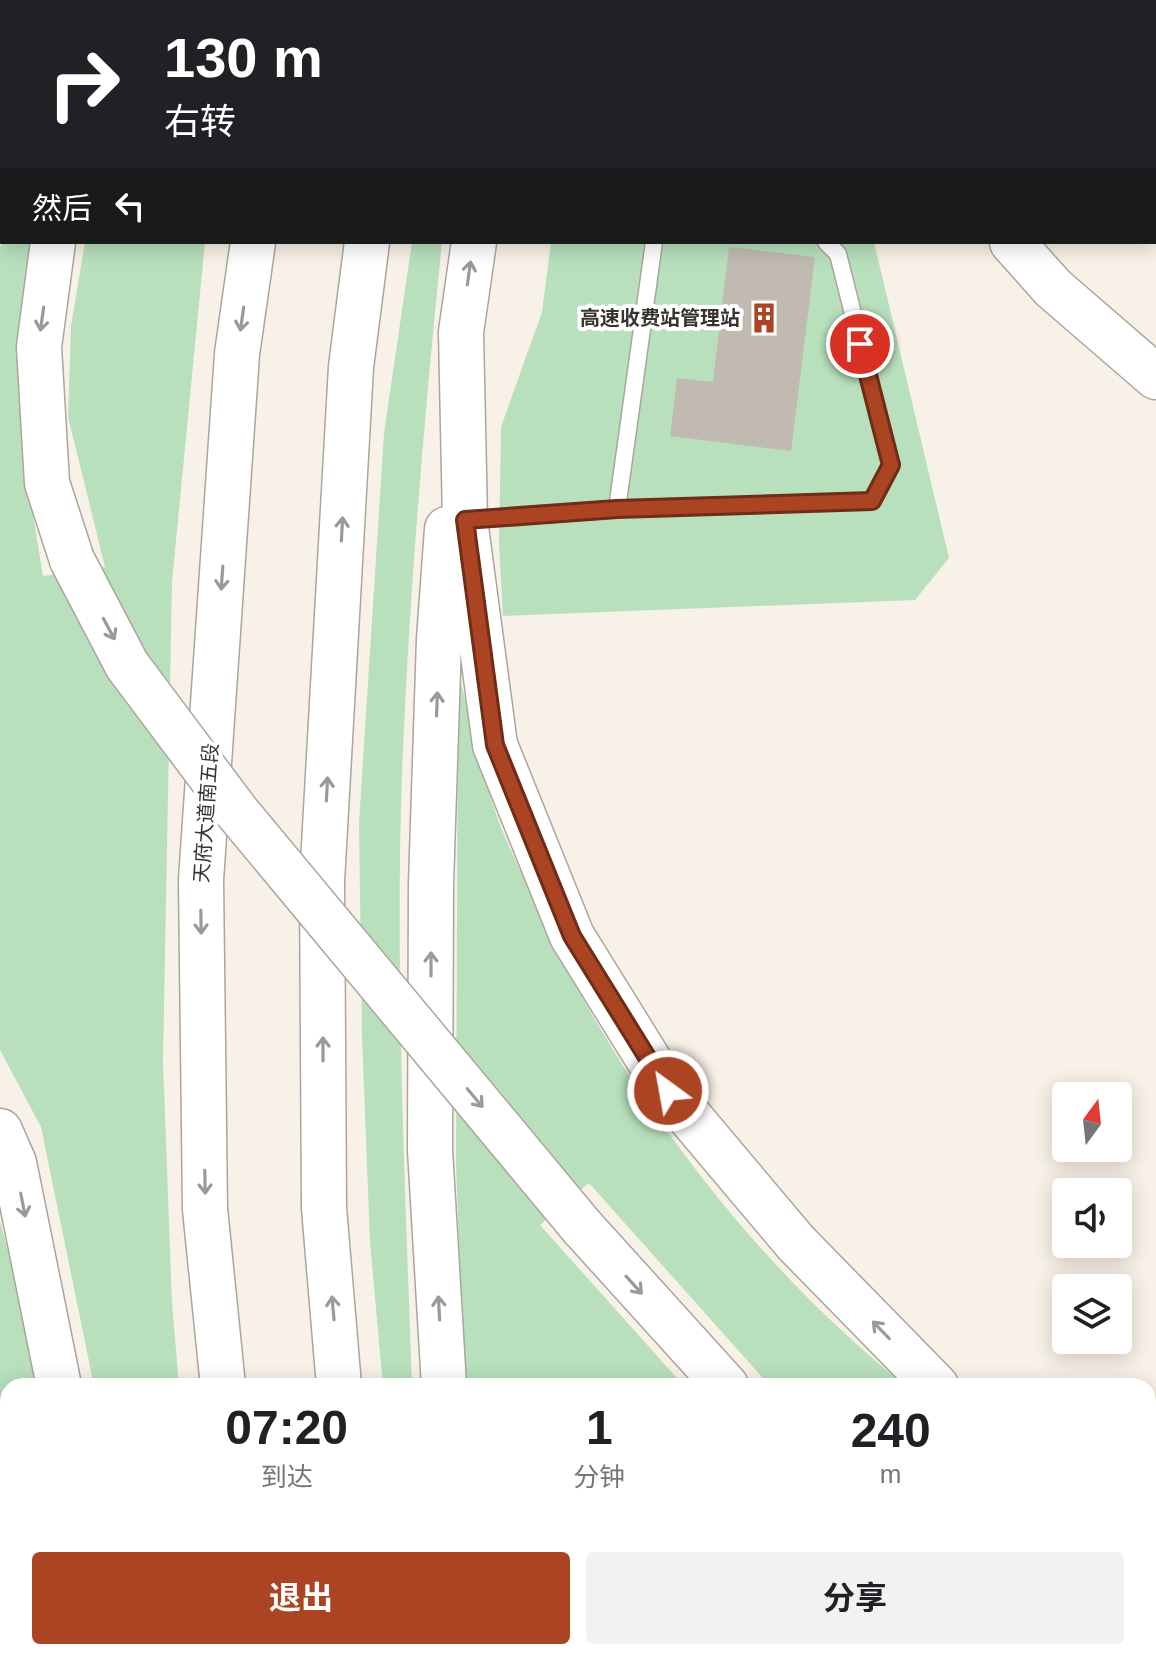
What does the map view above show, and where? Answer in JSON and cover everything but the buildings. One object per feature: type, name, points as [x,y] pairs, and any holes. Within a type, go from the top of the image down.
[{"type":"main road","points":[[53,244],[39,347],[47,483],[72,560],[127,665],[237,812],[582,1227],[719,1378]]},
{"type":"main road","name":"天府大道南五段","points":[[222,1378],[205,1209],[201,880],[237,354],[253,244]]},
{"type":"main road","points":[[338,1378],[324,1208],[322,881],[351,367],[367,244]]},
{"type":"main road","points":[[444,1378],[430,1150],[431,884],[439,639],[461,332],[474,244]]},
{"type":"main road","points":[[1014,244],[1053,288],[1156,377]]},
{"type":"main road","points":[[461,332],[465,520],[495,745],[572,936],[668,1091],[796,1243],[928,1378]]},
{"type":"main road","points":[[0,1131],[14,1163],[57,1378]]},
{"type":"lane","points":[[617,509],[654,244]]},
{"type":"lane","points":[[465,520],[617,509],[872,501],[891,465],[838,254],[828,244]]},
{"type":"green space","points":[[2,244],[30,244],[19,346],[28,484],[43,576],[105,567],[68,417],[71,326],[85,244],[205,244],[172,582],[163,1061],[172,1303],[178,1378],[92,1378],[41,1127],[0,1050]]},
{"type":"green space","points":[[412,244],[442,244],[418,508],[402,774],[400,1004],[412,1378],[382,1378],[370,1242],[362,1036],[359,823],[384,433]]},
{"type":"green space","points":[[551,244],[874,244],[949,558],[915,600],[503,616],[499,544],[501,427],[542,312]]},
{"type":"green space","points":[[458,673],[491,797],[506,840],[558,951],[596,1021],[686,1156],[736,1220],[790,1280],[847,1336],[897,1378],[763,1378],[589,1183],[540,1225],[677,1378],[464,1378],[456,1162]]},
{"type":"green space","points":[[0,1221],[41,1378],[0,1378]]},
{"type":"place","name":"高速收费站管理站","points":[[764,318]]},
{"type":"route","points":[[668,1091],[572,936],[495,745],[465,520],[617,509],[872,501],[891,465],[860,344]]}]
